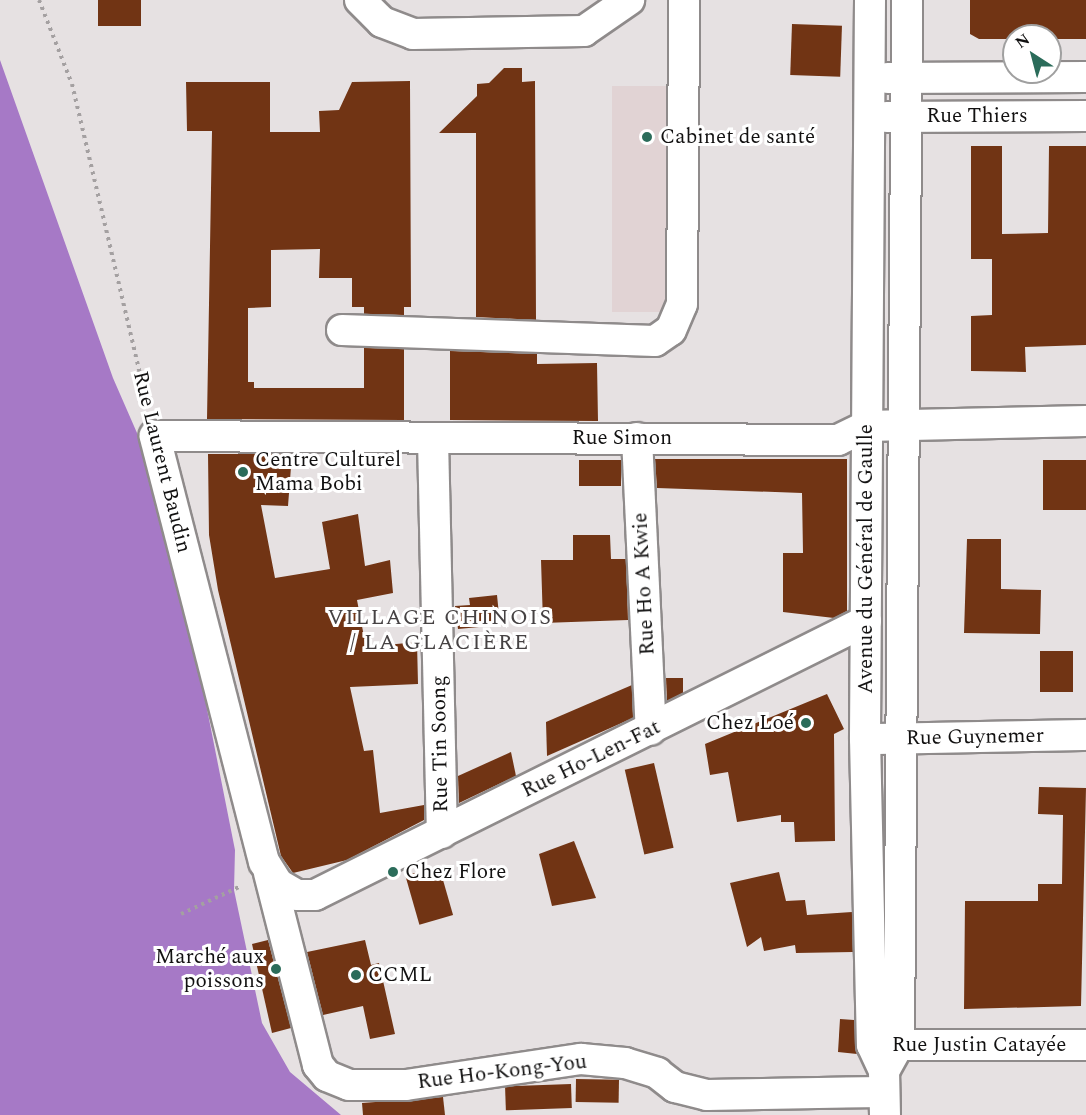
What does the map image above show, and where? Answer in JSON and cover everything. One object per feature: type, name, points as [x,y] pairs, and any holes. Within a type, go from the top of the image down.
[{"type":"street","points":[[360,0],[382,22],[413,34],[584,32],[629,0]]},
{"type":"street","points":[[342,330],[655,340],[671,330],[682,304],[684,0]]},
{"type":"street","name":"Avenue du Général de Gaulle","points":[[870,0],[865,739],[885,1073]]},
{"type":"street","points":[[885,1073],[898,739],[904,424],[907,0]]},
{"type":"street","name":"Rue Thiers","points":[[869,78],[1086,77]]},
{"type":"street","name":"Rue Thiers","points":[[869,117],[1086,116]]},
{"type":"street","name":"Rue Simon","points":[[155,436],[838,440],[867,426],[1086,421]]},
{"type":"street","name":"Rue Laurent Baudin","points":[[155,436],[269,873]]},
{"type":"street","name":"Rue Ho A Kwie","points":[[638,438],[651,730]]},
{"type":"street","name":"Rue Tin Soong","points":[[434,439],[442,833]]},
{"type":"street","name":"Rue Ho-Len-Fat","points":[[269,873],[291,893],[315,895],[651,730],[866,621]]},
{"type":"street","name":"Rue Guynemer","points":[[865,739],[1086,735]]},
{"type":"street","name":"Rue Ho-Kong-You","points":[[269,873],[318,1065],[327,1076],[349,1085],[406,1085],[581,1059],[625,1063],[657,1073],[675,1087],[707,1095],[885,1073]]},
{"type":"street","name":"Rue Justin Catayée","points":[[885,1073],[1086,1045]]},
{"type":"path","name":"Rue Laurent Baudin","points":[[39,0],[72,84],[155,436]]},
{"type":"path","points":[[181,915],[269,873]]},
{"type":"shaded area","points":[[0,60],[113,378],[151,465],[180,573],[235,850],[234,890],[262,1023],[290,1072],[341,1115],[0,1115]]},
{"type":"shaded area","points":[[612,86],[671,86],[671,312],[612,312]]},
{"type":"building","points":[[98,0],[141,0],[141,26],[98,26]]},
{"type":"building","points":[[970,0],[1086,0],[1086,39],[1062,39],[1062,24],[1002,24],[1002,39],[979,39],[970,34]]},
{"type":"building","points":[[792,24],[842,26],[840,77],[790,75]]},
{"type":"building","points":[[504,68],[522,68],[522,82],[535,81],[536,320],[476,317],[476,133],[439,133],[477,96],[477,84],[489,83]]},
{"type":"building","points":[[410,81],[411,307],[404,307],[404,315],[364,314],[364,307],[352,307],[352,278],[319,278],[320,249],[271,250],[271,307],[248,308],[248,382],[254,382],[254,388],[364,388],[364,348],[404,349],[404,420],[207,419],[212,131],[187,131],[186,82],[270,82],[270,132],[320,132],[319,111],[339,110],[352,82]]},
{"type":"building","points":[[971,146],[1002,146],[1002,234],[1048,233],[1049,146],[1086,146],[1086,345],[1025,347],[1026,372],[971,371],[971,316],[992,315],[992,259],[971,259]]},
{"type":"building","points":[[450,351],[537,354],[537,364],[597,363],[598,421],[450,420]]},
{"type":"building","points":[[208,454],[292,454],[288,506],[261,505],[275,578],[330,569],[322,522],[358,514],[365,566],[390,560],[393,593],[357,600],[366,647],[417,642],[418,684],[350,687],[364,751],[373,750],[380,813],[424,805],[424,820],[347,860],[293,873],[281,856],[218,590],[209,535]]},
{"type":"building","points":[[655,459],[847,459],[847,611],[834,618],[783,612],[783,553],[803,553],[802,493],[657,488]]},
{"type":"building","points":[[579,460],[621,460],[621,486],[579,486]]},
{"type":"building","points":[[1043,460],[1086,460],[1086,510],[1043,510]]},
{"type":"building","points":[[573,535],[610,535],[611,559],[626,559],[628,620],[543,623],[541,560],[573,560]]},
{"type":"building","points":[[967,539],[1001,539],[1001,589],[1041,590],[1040,634],[964,633]]},
{"type":"building","points":[[497,595],[500,625],[458,629],[455,606],[470,605],[469,598]]},
{"type":"building","points":[[1040,651],[1073,651],[1073,692],[1040,692]]},
{"type":"building","points":[[666,678],[683,678],[683,693],[667,701]]},
{"type":"building","points":[[632,685],[633,718],[547,756],[546,722]]},
{"type":"building","points":[[827,694],[844,729],[834,734],[835,841],[795,842],[794,822],[781,822],[781,815],[737,822],[728,772],[710,775],[705,744]]},
{"type":"building","points":[[511,752],[516,776],[459,803],[458,776]]},
{"type":"building","points":[[654,763],[674,848],[644,855],[625,770]]},
{"type":"building","points":[[1039,787],[1086,788],[1081,1006],[964,1009],[965,901],[1038,901],[1038,884],[1062,884],[1063,815],[1038,814]]},
{"type":"building","points":[[574,841],[596,898],[552,906],[539,854]]},
{"type":"building","points":[[439,866],[453,915],[419,925],[405,876]]},
{"type":"building","points":[[779,872],[786,901],[805,900],[807,915],[852,912],[853,952],[796,953],[795,945],[764,951],[761,937],[747,947],[730,883]]},
{"type":"building","points":[[268,940],[291,1028],[272,1033],[252,944]]},
{"type":"building","name":"CCML","points":[[365,940],[371,965],[379,963],[395,1034],[370,1039],[363,1006],[323,1015],[307,952]]},
{"type":"building","points":[[840,1019],[854,1020],[857,1054],[838,1052]]},
{"type":"building","points":[[576,1079],[619,1080],[619,1103],[576,1102]]},
{"type":"building","points":[[571,1084],[572,1108],[506,1110],[505,1086]]},
{"type":"building","points":[[443,1097],[445,1115],[363,1115],[362,1103]]},
{"type":"place","name":"Cabinet de santé","points":[[647,137]]},
{"type":"place","name":"Centre Culturel Mama Bobi","points":[[243,472]]},
{"type":"place","name":"Chez Loé","points":[[806,723]]},
{"type":"place","name":"Chez Flore","points":[[393,872]]},
{"type":"place","name":"Marché aux poissons","points":[[276,969]]},
{"type":"place","name":"CCML","points":[[356,975]]},
{"type":"district","name":"VILLAGE CHINOIS / LA GLACIÈRE","points":[[440,630]]}]
